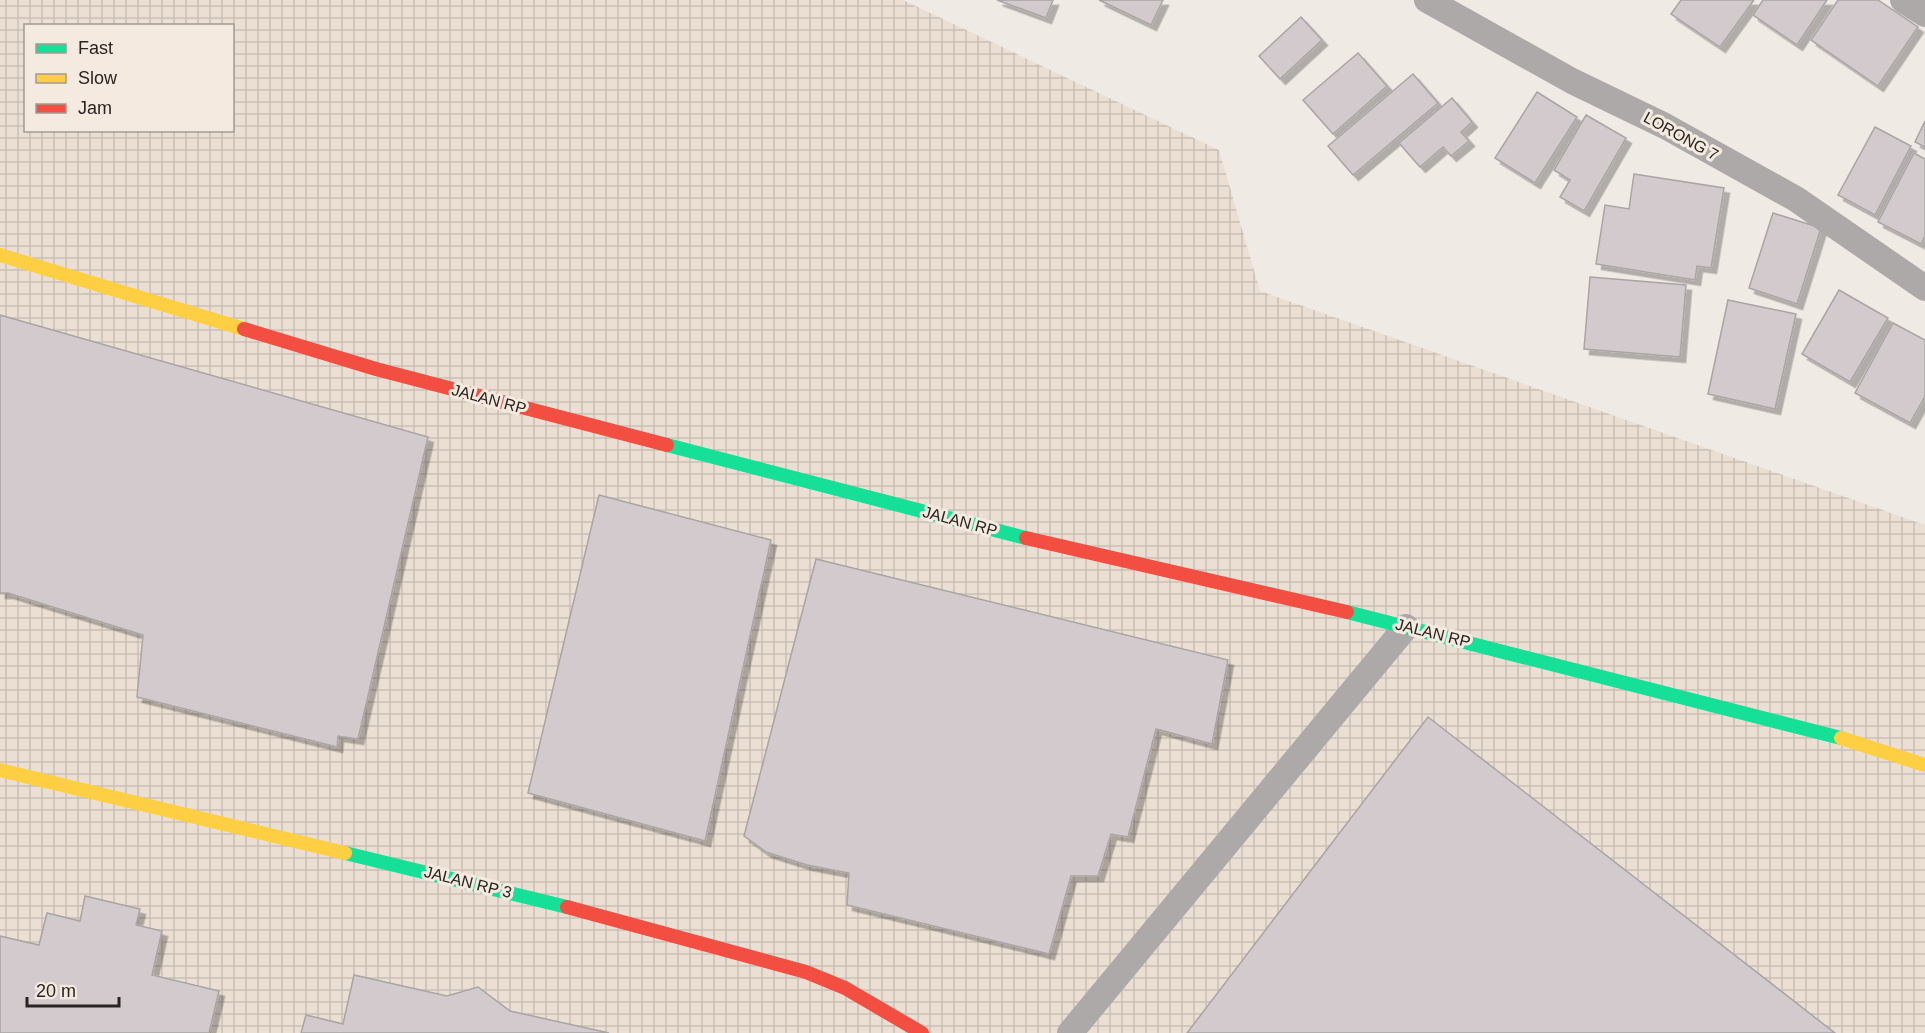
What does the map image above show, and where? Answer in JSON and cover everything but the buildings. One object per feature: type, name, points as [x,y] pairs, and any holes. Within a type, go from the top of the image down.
[{"type":"street","name":"LORONG 7","points":[[1427,0],[1572,81],[1665,126],[1796,199],[1925,288]]},
{"type":"street","points":[[1903,0],[1925,14]]},
{"type":"street","name":"JALAN RP","points":[[0,255],[376,369],[1019,536],[1406,627],[1856,742],[1925,765]]},
{"type":"street","points":[[1070,1033],[1406,627]]},
{"type":"street","name":"JALAN RP 3","points":[[0,770],[590,912],[806,972],[845,988],[922,1033]]},
{"type":"shaded area","points":[[0,0],[903,0],[1219,150],[1260,291],[1925,525],[1925,1033],[0,1033]]},
{"type":"traffic: fast","points":[[667,445],[1026,538]]},
{"type":"traffic: fast","points":[[1347,612],[1841,738]]},
{"type":"traffic: fast","points":[[345,853],[567,907]]},
{"type":"traffic: slow","points":[[0,255],[244,329]]},
{"type":"traffic: slow","points":[[1841,738],[1925,765]]},
{"type":"traffic: slow","points":[[0,770],[345,853]]},
{"type":"traffic: jam","points":[[244,329],[376,369],[667,445]]},
{"type":"traffic: jam","points":[[1026,538],[1347,612]]},
{"type":"traffic: jam","points":[[567,907],[806,972],[845,988],[922,1033]]}]
